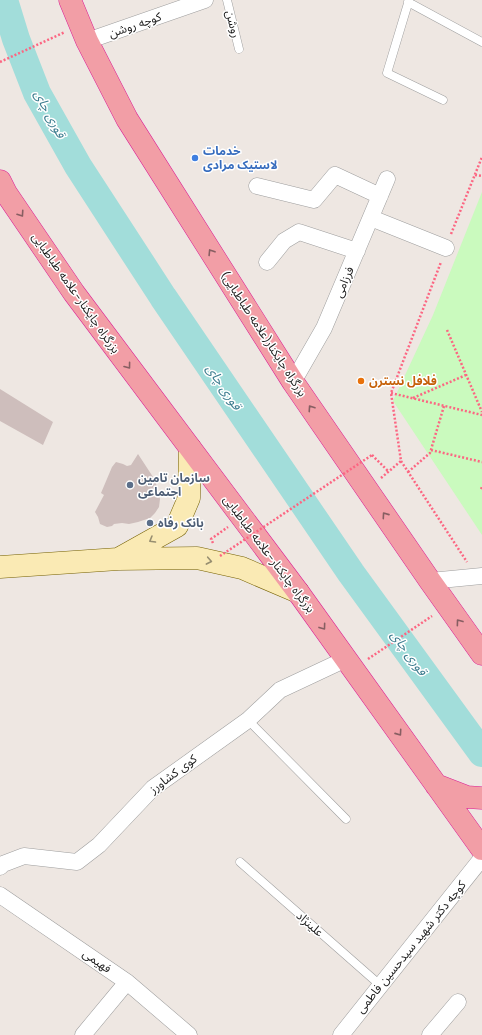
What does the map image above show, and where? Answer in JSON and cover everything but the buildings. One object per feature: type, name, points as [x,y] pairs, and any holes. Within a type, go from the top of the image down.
[{"type":"highway","name":"بزرگراه چایکنار(علامه طباطبایی)","points":[[70,0],[87,42],[127,119],[293,382],[430,582],[482,654]]},
{"type":"highway","name":"بزرگراه چایکنار-علامه طباطبایی","points":[[0,181],[6,193],[74,293],[298,592],[482,849]]},
{"type":"highway","points":[[436,785],[467,797],[482,798]]},
{"type":"main road","points":[[118,560],[177,526],[189,498],[190,448]]},
{"type":"main road","points":[[0,567],[118,560],[197,558],[242,568],[298,592]]},
{"type":"street","name":"کوچه روشن","points":[[87,42],[205,0]]},
{"type":"street","points":[[257,186],[314,200],[335,175],[380,196]]},
{"type":"street","name":"فرزامی","points":[[293,382],[324,328],[387,178]]},
{"type":"street","points":[[371,218],[446,248]]},
{"type":"street","points":[[267,262],[284,241],[299,232],[356,252]]},
{"type":"street","points":[[430,582],[479,576]]},
{"type":"street","name":"کوی کشاورز","points":[[0,867],[3,864],[24,856],[77,862],[99,845],[153,788],[248,720],[280,690],[346,659]]},
{"type":"street","name":"کوچه دکتر شهید سیدحسین فاطمی","points":[[341,1035],[482,858]]},
{"type":"street","name":"فهیمی","points":[[0,895],[127,982],[189,1035]]},
{"type":"street","points":[[83,1035],[127,982]]},
{"type":"street","points":[[430,1035],[458,1002]]},
{"type":"lane","name":"روشن","points":[[227,0],[239,49]]},
{"type":"lane","points":[[443,100],[387,73],[409,1],[482,42]]},
{"type":"lane","points":[[248,720],[346,819]]},
{"type":"lane","name":"علینژاد","points":[[240,862],[380,986]]},
{"type":"path","points":[[0,62],[59,35]]},
{"type":"path","points":[[479,576],[401,461],[392,393],[446,248],[482,157]]},
{"type":"path","points":[[475,175],[482,176]]},
{"type":"path","points":[[447,330],[482,412]]},
{"type":"path","points":[[413,398],[466,375]]},
{"type":"path","points":[[392,393],[482,416]]},
{"type":"path","points":[[408,472],[430,454],[444,406]]},
{"type":"path","points":[[431,450],[482,462]]},
{"type":"path","points":[[220,556],[372,455],[389,472],[401,461]]},
{"type":"path","points":[[370,658],[433,615]]},
{"type":"green space","points":[[482,192],[482,535],[393,401],[433,315]]},
{"type":"waterway","name":"قوری چای","points":[[4,0],[16,39],[37,93],[78,166],[163,297],[351,573],[482,753]]},
{"type":"place","name":"خدمات لاستیک مرادی","points":[[195,158]]},
{"type":"place","name":"فلافل نسترن","points":[[361,381]]},
{"type":"place","name":"سازمان تامین اجتماعی","points":[[130,485]]},
{"type":"place","name":"بانک رفاه","points":[[150,523]]}]
